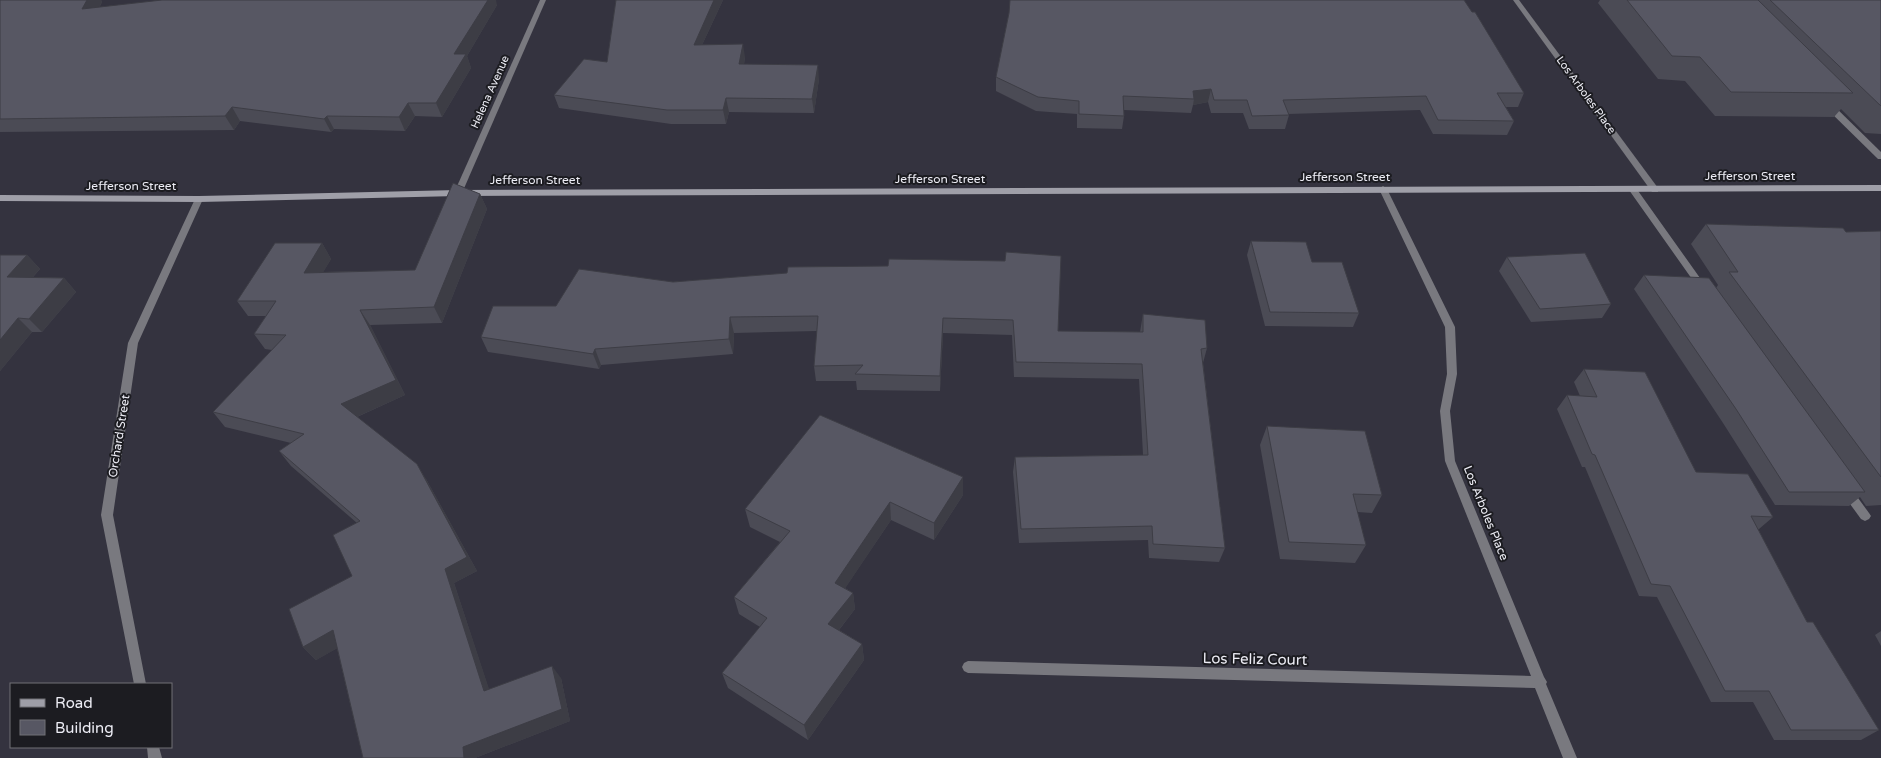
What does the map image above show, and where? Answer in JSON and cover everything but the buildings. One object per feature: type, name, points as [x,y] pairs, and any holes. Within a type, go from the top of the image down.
[{"type":"street","name":"Helena Avenue","points":[[458,193],[543,0]]},
{"type":"street","name":"Los Arboles Place","points":[[1516,0],[1655,190]]},
{"type":"street","points":[[1822,98],[1881,156]]},
{"type":"street","name":"Jefferson Street","points":[[0,198],[199,199],[458,193],[1881,188]]},
{"type":"street","name":"Los Arboles Place","points":[[1383,190],[1450,327],[1452,374],[1445,411],[1450,461],[1541,682],[1570,758]]},
{"type":"street","points":[[1633,190],[1707,294]]},
{"type":"street","name":"Orchard Street","points":[[140,683],[107,514],[133,342],[199,199]]},
{"type":"street","points":[[1838,478],[1865,516]]},
{"type":"street","name":"Los Feliz Court","points":[[968,667],[1541,682]]}]
